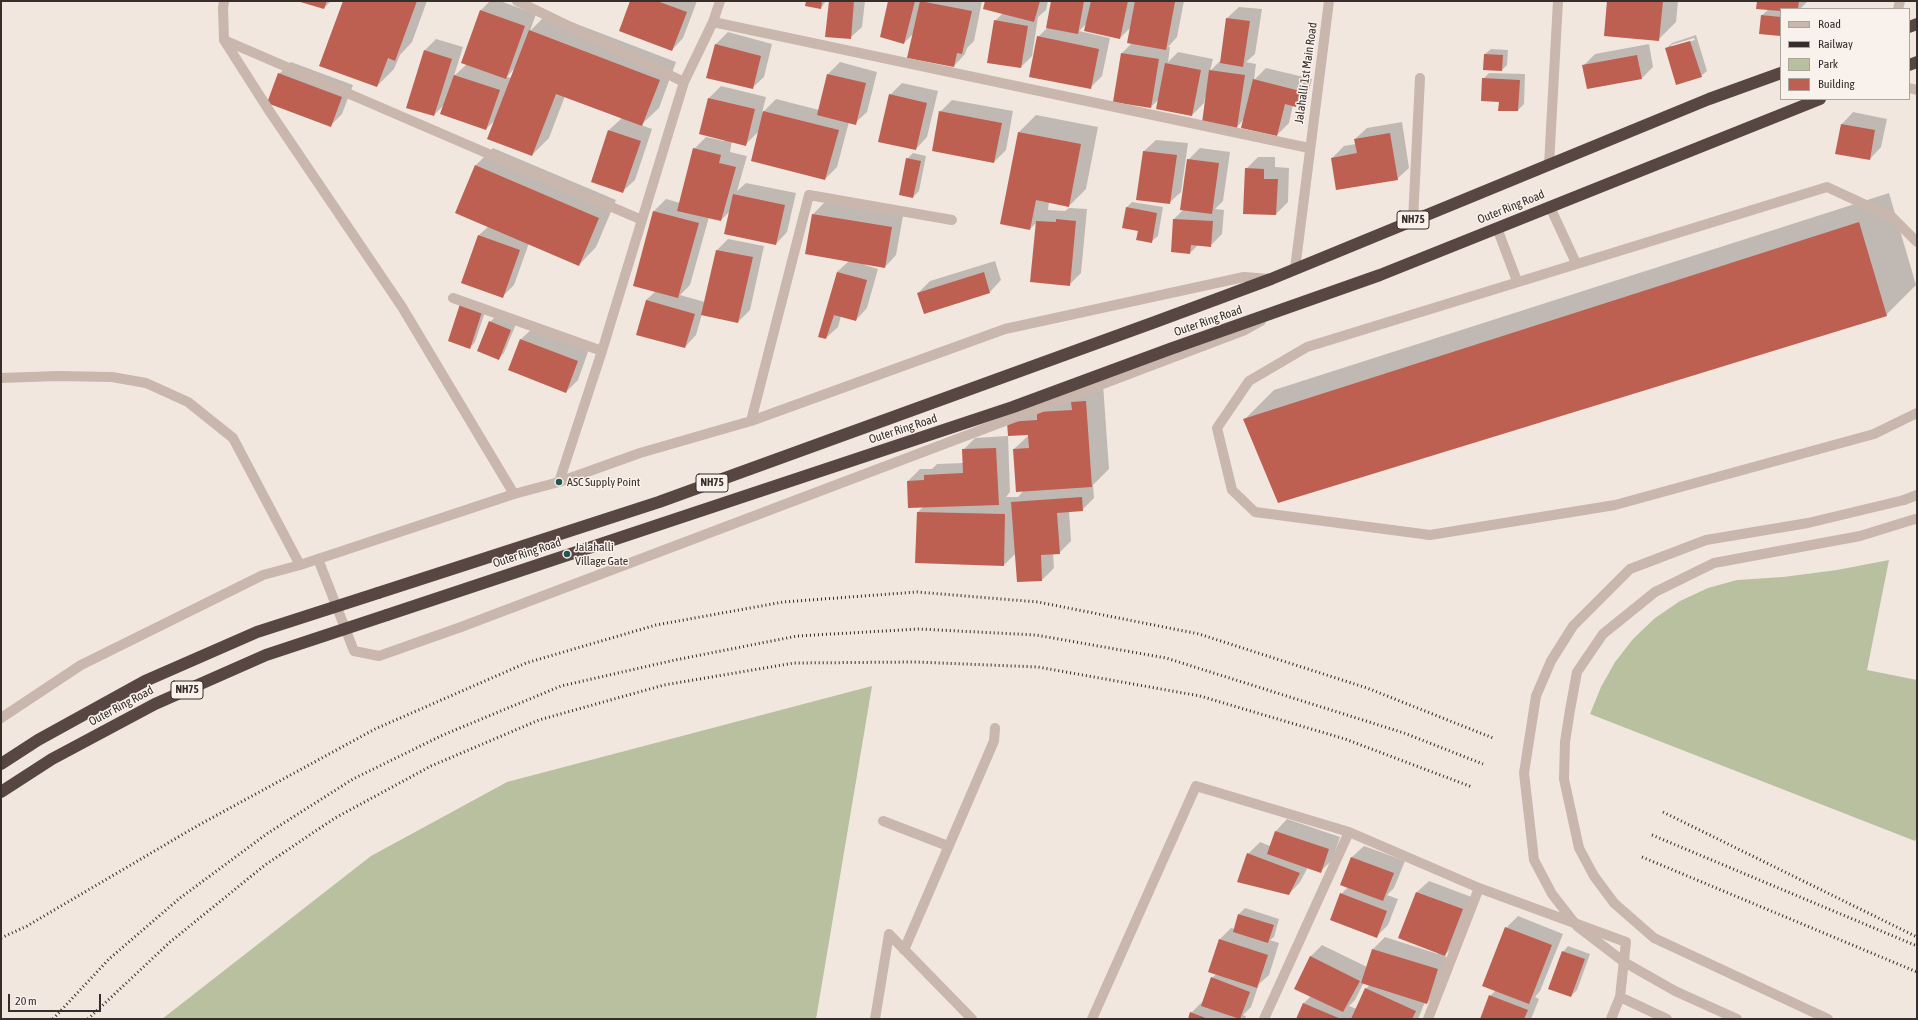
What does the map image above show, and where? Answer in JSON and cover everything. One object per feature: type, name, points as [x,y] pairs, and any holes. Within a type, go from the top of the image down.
[{"type":"highway","name":"Outer Ring Road","points":[[1,764],[38,740],[145,681],[257,632],[659,502],[1043,364],[1271,279],[1709,99],[1780,73]]},
{"type":"highway","name":"Outer Ring Road","points":[[1,792],[52,759],[156,704],[266,655],[1013,408],[1170,349],[1380,274],[1818,100]]},
{"type":"street","points":[[224,1],[224,40],[270,112],[402,307],[514,494]]},
{"type":"street","points":[[520,1],[684,82]]},
{"type":"street","points":[[559,482],[602,351],[684,82],[713,22],[720,1]]},
{"type":"street","name":"Jalahalli 1st Main Road","points":[[1295,269],[1328,1]]},
{"type":"street","points":[[1549,165],[1558,1]]},
{"type":"street","points":[[713,22],[1309,148]]},
{"type":"street","points":[[224,40],[642,220]]},
{"type":"street","points":[[1413,220],[1420,78]]},
{"type":"street","points":[[1917,242],[1892,217],[1827,187],[1517,281],[1307,347],[1249,381],[1217,428],[1232,490],[1255,512],[1430,535],[1615,505],[1874,434],[1917,413]]},
{"type":"street","points":[[751,421],[809,195],[952,220]]},
{"type":"street","points":[[1550,207],[1576,263]]},
{"type":"street","points":[[1498,228],[1517,281]]},
{"type":"street","points":[[1,718],[81,665],[263,575],[300,565],[514,494],[559,482],[640,453],[751,421],[1005,329],[1244,277],[1271,279]]},
{"type":"street","points":[[453,298],[602,351]]},
{"type":"street","points":[[318,559],[354,651],[379,656],[461,627],[1245,330],[1287,308]]},
{"type":"street","points":[[1,378],[112,376],[146,383],[188,402],[233,438],[300,565]]},
{"type":"street","points":[[1737,1019],[1675,991],[1624,962],[1577,926],[1552,894],[1534,860],[1524,773],[1536,696],[1551,661],[1573,626],[1630,569],[1706,540],[1808,523],[1904,500],[1917,494]]},
{"type":"street","points":[[1828,1019],[1654,938],[1614,903],[1594,876],[1579,848],[1564,779],[1565,742],[1570,710],[1577,672],[1603,634],[1655,592],[1714,563],[1860,536],[1916,519]]},
{"type":"street","points":[[904,950],[994,741],[995,728]]},
{"type":"street","points":[[1092,1019],[1196,786],[1349,832],[1479,888],[1626,942],[1620,997],[1610,1019]]},
{"type":"street","points":[[883,821],[948,846]]},
{"type":"street","points":[[1264,1019],[1349,832]]},
{"type":"street","points":[[1428,1019],[1479,888]]},
{"type":"street","points":[[875,1019],[889,934],[972,1019]]},
{"type":"street","points":[[1620,997],[1667,1019]]},
{"type":"green space","points":[[1889,560],[1867,670],[1917,680],[1917,836],[1915,841],[1590,714],[1601,687],[1615,662],[1633,639],[1655,618],[1680,601],[1708,588],[1737,580],[1783,577],[1837,570]]},
{"type":"green space","points":[[872,686],[816,1019],[162,1019],[371,856],[507,782]]},
{"type":"building","points":[[297,1],[327,1],[324,9]]},
{"type":"building","points":[[343,1],[417,1],[395,61],[388,58],[377,87],[319,66]]},
{"type":"building","points":[[630,1],[657,1],[687,12],[672,51],[619,31]]},
{"type":"building","points":[[806,1],[822,1],[821,9],[805,6]]},
{"type":"building","points":[[829,1],[854,1],[851,39],[825,37]]},
{"type":"building","points":[[888,1],[915,1],[904,44],[880,37]]},
{"type":"building","points":[[920,1],[972,11],[962,54],[957,53],[954,67],[907,58]]},
{"type":"building","points":[[985,1],[1040,1],[1034,22],[983,9]]},
{"type":"building","points":[[1051,1],[1084,1],[1078,34],[1046,28]]},
{"type":"building","points":[[1091,1],[1128,1],[1120,39],[1084,31]]},
{"type":"building","points":[[1135,1],[1175,2],[1166,50],[1127,43]]},
{"type":"building","points":[[1607,1],[1663,1],[1659,41],[1604,36]]},
{"type":"building","points":[[1757,1],[1799,1],[1798,8],[1780,8],[1780,11],[1756,9]]},
{"type":"building","points":[[480,10],[525,26],[506,79],[461,63]]},
{"type":"building","points":[[1761,15],[1780,17],[1780,36],[1759,34]]},
{"type":"building","points":[[1226,18],[1250,21],[1243,67],[1220,63]]},
{"type":"building","points":[[994,20],[1028,26],[1021,68],[987,63]]},
{"type":"building","points":[[529,30],[660,80],[642,126],[556,94],[532,156],[487,139]]},
{"type":"building","points":[[1037,36],[1099,49],[1091,89],[1029,77]]},
{"type":"building","points":[[1690,41],[1702,77],[1676,85],[1665,48]]},
{"type":"building","points":[[715,44],[761,56],[753,89],[706,78]]},
{"type":"building","points":[[424,50],[452,59],[434,116],[406,108]]},
{"type":"building","points":[[1121,53],[1159,59],[1151,108],[1113,102]]},
{"type":"building","points":[[1484,54],[1503,55],[1502,71],[1483,70]]},
{"type":"building","points":[[1637,55],[1642,79],[1587,89],[1582,65]]},
{"type":"building","points":[[1165,63],[1201,70],[1192,116],[1156,109]]},
{"type":"building","points":[[1209,70],[1245,75],[1237,128],[1202,123]]},
{"type":"building","points":[[278,73],[342,97],[331,127],[267,103]]},
{"type":"building","points":[[827,74],[866,83],[856,125],[817,115]]},
{"type":"building","points":[[454,75],[500,90],[486,130],[440,114]]},
{"type":"building","points":[[1482,78],[1520,80],[1518,111],[1498,111],[1499,102],[1481,101]]},
{"type":"building","points":[[1253,79],[1300,91],[1296,107],[1285,104],[1277,136],[1241,128]]},
{"type":"building","points":[[889,94],[927,103],[916,150],[878,142]]},
{"type":"building","points":[[708,98],[755,109],[746,146],[699,134]]},
{"type":"building","points":[[763,111],[839,130],[825,180],[751,161]]},
{"type":"building","points":[[939,111],[1002,123],[994,163],[932,151]]},
{"type":"building","points":[[1841,124],[1875,130],[1870,160],[1835,154]]},
{"type":"building","points":[[608,130],[641,141],[623,193],[591,182]]},
{"type":"building","points":[[1018,132],[1081,144],[1069,207],[1036,200],[1030,230],[1000,224]]},
{"type":"building","points":[[1390,133],[1398,180],[1336,190],[1331,158],[1357,153],[1354,139]]},
{"type":"building","points":[[693,148],[721,155],[719,163],[736,167],[721,221],[677,211]]},
{"type":"building","points":[[1143,151],[1177,155],[1170,204],[1136,200]]},
{"type":"building","points":[[906,158],[921,161],[913,198],[899,195]]},
{"type":"building","points":[[1187,159],[1219,163],[1212,214],[1180,210]]},
{"type":"building","points":[[475,165],[599,218],[579,266],[455,213]]},
{"type":"building","points":[[1245,168],[1264,169],[1264,179],[1278,179],[1276,215],[1243,214]]},
{"type":"building","points":[[733,194],[785,205],[776,245],[724,234]]},
{"type":"building","points":[[1126,207],[1157,213],[1152,243],[1136,240],[1138,231],[1122,228]]},
{"type":"building","points":[[653,211],[699,223],[678,298],[633,286]]},
{"type":"building","points":[[812,214],[892,227],[885,268],[805,254]]},
{"type":"building","points":[[1056,219],[1076,221],[1070,286],[1030,282],[1036,221],[1056,222]]},
{"type":"building","points":[[1173,219],[1213,221],[1211,247],[1191,245],[1190,254],[1171,252]]},
{"type":"building","points":[[1859,222],[1887,316],[1278,503],[1243,419]]},
{"type":"building","points":[[478,235],[520,250],[503,298],[461,283]]},
{"type":"building","points":[[716,250],[753,257],[738,323],[701,315]]},
{"type":"building","points":[[837,272],[867,280],[856,321],[834,315],[826,339],[818,337]]},
{"type":"building","points":[[984,272],[990,293],[924,314],[917,293]]},
{"type":"building","points":[[646,300],[695,314],[685,348],[636,335]]},
{"type":"building","points":[[460,304],[482,312],[470,349],[448,341]]},
{"type":"building","points":[[489,321],[511,330],[499,360],[477,351]]},
{"type":"building","points":[[520,339],[578,361],[566,393],[508,370]]},
{"type":"building","points":[[1086,401],[1092,487],[1016,492],[1013,449],[1029,448],[1028,435],[1008,436],[1007,422],[1037,420],[1037,412],[1072,410],[1071,402]]},
{"type":"building","points":[[996,448],[999,505],[908,508],[907,481],[924,480],[924,475],[963,473],[962,449]]},
{"type":"building","points":[[1082,497],[1083,511],[1057,513],[1060,554],[1041,555],[1042,581],[1017,582],[1011,502]]},
{"type":"building","points":[[917,512],[1005,514],[1004,566],[915,563]]},
{"type":"building","points":[[1275,831],[1329,849],[1321,873],[1267,854]]},
{"type":"building","points":[[1247,853],[1300,873],[1289,895],[1237,882]]},
{"type":"building","points":[[1351,857],[1394,873],[1383,901],[1340,885]]},
{"type":"building","points":[[1416,892],[1463,909],[1445,956],[1398,938]]},
{"type":"building","points":[[1340,893],[1387,911],[1377,938],[1330,920]]},
{"type":"building","points":[[1238,914],[1274,925],[1268,943],[1233,932]]},
{"type":"building","points":[[1505,927],[1552,945],[1529,1004],[1482,986]]},
{"type":"building","points":[[1219,939],[1268,955],[1257,988],[1208,972]]},
{"type":"building","points":[[1372,949],[1438,969],[1427,1004],[1361,983]]},
{"type":"building","points":[[1562,951],[1585,959],[1571,997],[1548,989]]},
{"type":"building","points":[[1310,956],[1360,981],[1343,1012],[1294,989]]},
{"type":"building","points":[[1211,977],[1250,992],[1240,1019],[1201,1006]]},
{"type":"building","points":[[1365,988],[1416,1011],[1412,1019],[1351,1019]]},
{"type":"building","points":[[1489,995],[1528,1010],[1524,1019],[1480,1019]]},
{"type":"building","points":[[1303,1003],[1341,1019],[1296,1019]]},
{"type":"building","points":[[1190,1012],[1208,1019],[1188,1019]]},
{"type":"railway","points":[[1,938],[27,926],[197,826],[375,729],[526,663],[656,625],[783,602],[917,592],[1038,602],[1199,634],[1367,688],[1493,738]]},
{"type":"railway","points":[[53,1019],[109,959],[180,898],[268,833],[353,779],[443,735],[561,686],[675,660],[797,636],[919,629],[1036,635],[1166,658],[1404,733],[1483,764]]},
{"type":"railway","points":[[88,1019],[170,942],[265,865],[335,818],[431,766],[539,720],[664,685],[794,663],[916,662],[1038,667],[1200,696],[1345,739],[1472,787]]},
{"type":"railway","points":[[1663,812],[1917,937]]},
{"type":"railway","points":[[1652,835],[1917,946]]},
{"type":"railway","points":[[1642,857],[1917,972]]},
{"type":"place","name":"ASC Supply Point","points":[[559,482]]},
{"type":"place","name":"Jalahalli Village Gate","points":[[567,554]]}]
